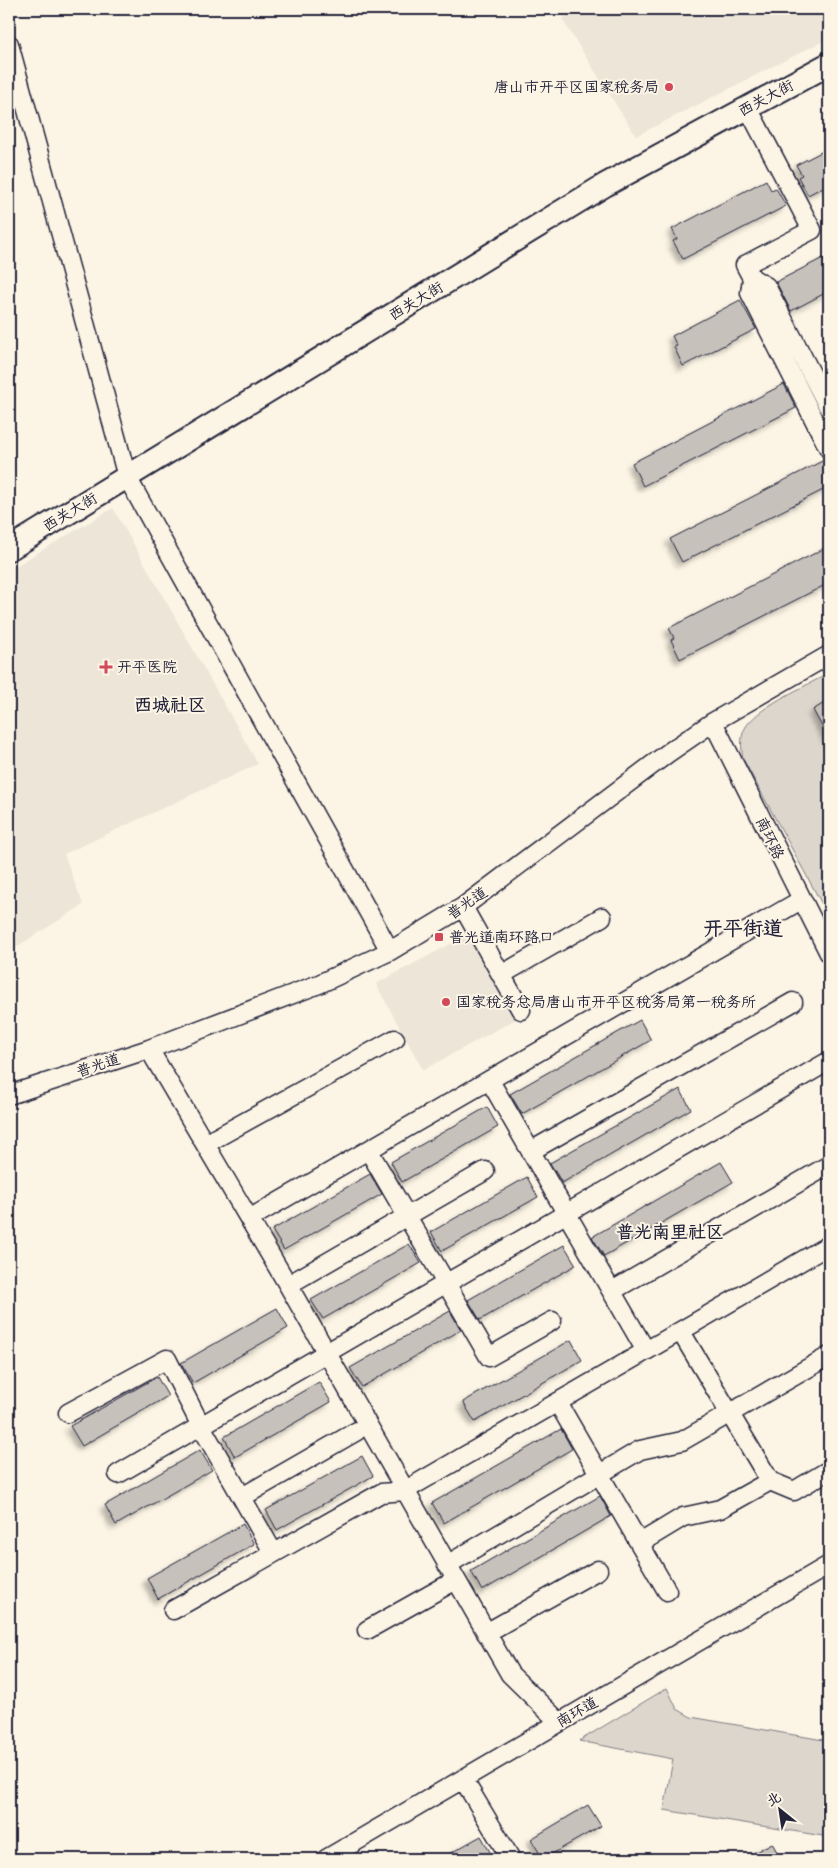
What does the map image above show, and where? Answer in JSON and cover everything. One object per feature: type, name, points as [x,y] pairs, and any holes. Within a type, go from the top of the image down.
[{"type":"main road","name":"西关大街","points":[[9,549],[605,186],[829,64]]},
{"type":"street","points":[[9,44],[127,477],[390,951]]},
{"type":"street","points":[[748,108],[812,230],[745,265],[752,278],[766,286],[829,408]]},
{"type":"street","points":[[752,278],[750,293],[829,449]]},
{"type":"street","name":"普光道","points":[[9,1095],[148,1049],[319,984],[390,951],[463,907],[668,753],[713,722],[829,656]]},
{"type":"street","name":"南环路","points":[[713,722],[829,953]]},
{"type":"street","points":[[249,1220],[801,900]]},
{"type":"street","points":[[463,907],[520,1010]]},
{"type":"street","points":[[501,975],[602,917]]},
{"type":"street","points":[[531,1151],[793,1002]]},
{"type":"street","points":[[205,1144],[395,1039]]},
{"type":"street","points":[[148,1049],[288,1285],[510,1674],[559,1722]]},
{"type":"street","points":[[118,1474],[829,1060]]},
{"type":"street","points":[[490,1081],[646,1351]]},
{"type":"street","points":[[369,1151],[489,1358],[552,1321]]},
{"type":"street","points":[[612,1291],[829,1165]]},
{"type":"street","points":[[288,1285],[485,1171]]},
{"type":"street","points":[[173,1610],[380,1492],[404,1491],[829,1246]]},
{"type":"street","points":[[681,1332],[770,1481],[794,1491],[829,1470]]},
{"type":"street","points":[[367,1630],[599,1474],[640,1450],[682,1441],[829,1356]]},
{"type":"street","points":[[68,1413],[167,1359],[201,1426],[273,1552]]},
{"type":"street","points":[[558,1403],[667,1591]]},
{"type":"street","points":[[242,1497],[357,1432]]},
{"type":"street","points":[[640,1543],[683,1517],[720,1509],[770,1481]]},
{"type":"street","name":"南环道","points":[[326,1859],[829,1565]]},
{"type":"street","points":[[486,1633],[598,1570]]},
{"type":"street","points":[[464,1779],[511,1859]]},
{"type":"shaded area","name":"唐山市开平区国家税务局","points":[[581,9],[829,9],[829,38],[636,136],[562,19]]},
{"type":"shaded area","name":"开平医院","points":[[113,508],[258,764],[64,854],[83,905],[13,949],[9,941],[9,570]]},
{"type":"shaded area","points":[[829,673],[829,917],[743,759],[742,737],[747,725],[754,717],[785,696]]},
{"type":"shaded area","name":"国家税务总局唐山市开平区税务局第一税务所","points":[[469,934],[516,1019],[423,1070],[376,984]]},
{"type":"shaded area","points":[[667,1688],[677,1709],[691,1717],[829,1741],[829,1837],[664,1810],[673,1759],[579,1741]]},
{"type":"building","points":[[829,148],[829,184],[808,195],[798,177],[802,175],[796,165]]},
{"type":"building","points":[[766,180],[771,190],[776,188],[786,206],[683,259],[673,241],[677,239],[672,229]]},
{"type":"building","points":[[823,258],[829,269],[829,291],[791,311],[776,282]]},
{"type":"building","points":[[740,300],[756,329],[683,366],[674,347],[677,346],[672,336]]},
{"type":"building","points":[[784,384],[796,408],[643,486],[632,463]]},
{"type":"building","points":[[826,459],[829,460],[829,487],[682,562],[670,539]]},
{"type":"building","points":[[829,546],[829,583],[680,659],[671,640],[674,638],[669,628]]},
{"type":"building","points":[[829,700],[829,739],[813,710]]},
{"type":"building","points":[[640,1020],[651,1040],[522,1114],[510,1094]]},
{"type":"building","points":[[680,1089],[691,1109],[562,1183],[550,1163]]},
{"type":"building","points":[[487,1107],[498,1127],[402,1182],[391,1162]]},
{"type":"building","points":[[721,1162],[733,1182],[604,1256],[592,1237]]},
{"type":"building","points":[[370,1174],[382,1194],[284,1250],[272,1230]]},
{"type":"building","points":[[527,1177],[538,1197],[442,1251],[431,1232]]},
{"type":"building","points":[[409,1244],[421,1263],[323,1319],[311,1300]]},
{"type":"building","points":[[564,1245],[576,1265],[480,1320],[468,1300]]},
{"type":"building","points":[[277,1308],[288,1328],[193,1383],[181,1363]]},
{"type":"building","points":[[450,1311],[461,1330],[362,1387],[350,1368]]},
{"type":"building","points":[[571,1340],[582,1360],[475,1422],[463,1402]]},
{"type":"building","points":[[157,1377],[168,1396],[82,1446],[70,1426]]},
{"type":"building","points":[[319,1382],[331,1402],[235,1457],[224,1437]]},
{"type":"building","points":[[561,1429],[572,1449],[444,1523],[432,1503]]},
{"type":"building","points":[[200,1450],[212,1470],[116,1525],[105,1505]]},
{"type":"building","points":[[362,1456],[373,1476],[277,1530],[266,1510]]},
{"type":"building","points":[[600,1496],[611,1516],[482,1591],[471,1571]]},
{"type":"building","points":[[243,1524],[254,1544],[158,1599],[147,1578]]},
{"type":"building","points":[[588,1805],[601,1826],[543,1859],[531,1839]]},
{"type":"building","points":[[481,1836],[494,1859],[440,1859]]},
{"type":"building","points":[[772,1843],[781,1859],[743,1859]]},
{"type":"place","name":"唐山市开平区国家税务局","points":[[669,87]]},
{"type":"place","name":"开平医院","points":[[106,667]]},
{"type":"place","name":"普光道南环路口","points":[[439,937]]},
{"type":"place","name":"国家税务总局唐山市开平区税务局第一税务所","points":[[446,1002]]},
{"type":"district","name":"西城社区","points":[[170,705]]},
{"type":"district","name":"开平街道","points":[[743,928]]},
{"type":"district","name":"普光南里社区","points":[[670,1232]]}]
